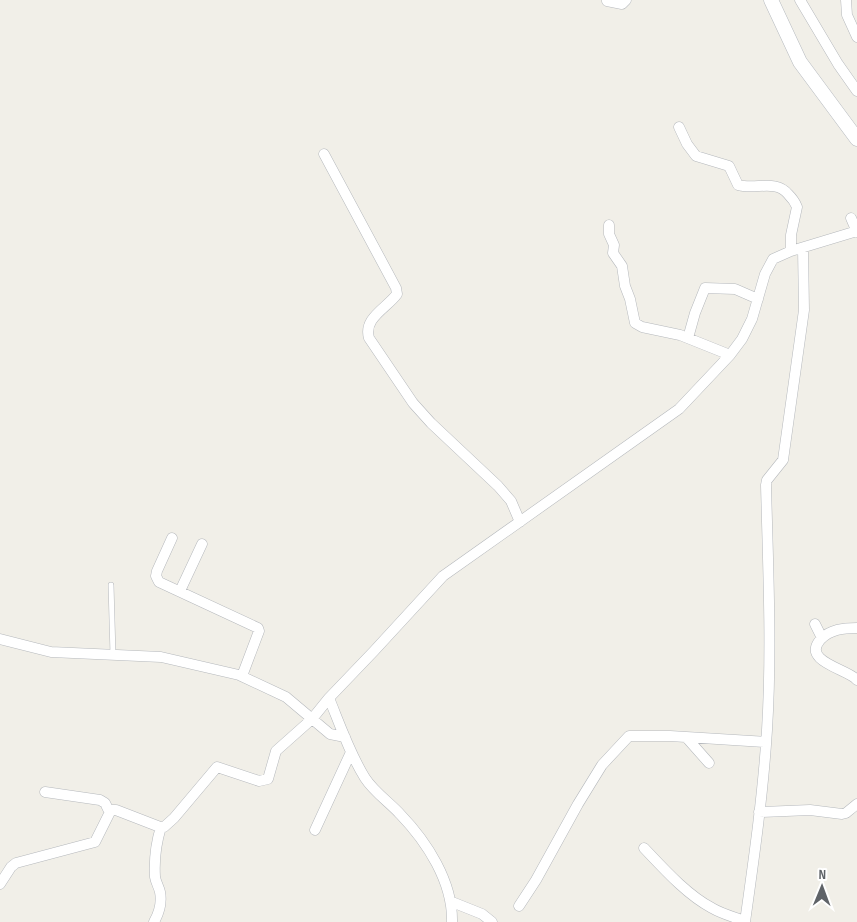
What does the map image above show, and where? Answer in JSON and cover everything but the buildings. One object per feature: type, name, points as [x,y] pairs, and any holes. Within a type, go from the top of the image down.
[{"type":"main road","points":[[771,0],[800,62],[857,139]]},
{"type":"street","points":[[607,1],[622,4],[626,0]]},
{"type":"street","points":[[800,0],[838,64],[857,91]]},
{"type":"street","points":[[846,0],[847,15],[857,37]]},
{"type":"street","points":[[679,127],[696,156],[730,166],[738,185],[778,186],[784,188],[797,207],[791,235],[790,251]]},
{"type":"street","points":[[324,154],[396,288],[397,294],[368,324],[369,338],[412,403],[511,500],[520,522]]},
{"type":"street","points":[[109,811],[116,810],[164,827],[174,818],[216,767],[259,781],[268,779],[276,751],[312,719],[329,698],[443,576],[680,409],[730,355],[748,329],[768,266],[779,256],[790,251],[852,231],[851,218]]},
{"type":"street","points":[[609,225],[609,234],[614,245],[613,253],[622,266],[634,323],[642,327],[671,332],[730,355]]},
{"type":"street","points":[[644,848],[666,872],[702,902],[713,909],[745,922],[766,742],[769,618],[766,485],[767,480],[782,460],[804,310],[803,248]]},
{"type":"street","points":[[688,338],[705,288],[735,289],[758,299]]},
{"type":"street","points":[[172,538],[156,576],[159,582],[258,628],[259,631],[242,676]]},
{"type":"street","points":[[180,592],[202,544]]},
{"type":"street","points":[[815,624],[822,638]]},
{"type":"street","points":[[857,628],[840,628],[822,638],[818,642],[817,648],[820,658],[824,662],[854,676],[857,680]]},
{"type":"street","points":[[0,639],[51,652],[161,657],[242,676],[286,697],[330,734],[345,737]]},
{"type":"street","points":[[329,698],[351,752],[369,784],[400,813],[427,846],[452,902],[452,922]]},
{"type":"street","points":[[519,906],[606,758],[630,736],[766,742]]},
{"type":"street","points":[[686,737],[709,763]]},
{"type":"street","points":[[315,830],[351,752]]},
{"type":"street","points":[[45,792],[100,800],[105,803],[109,811]]},
{"type":"street","points":[[759,812],[810,810],[842,814],[855,808]]},
{"type":"street","points":[[0,884],[11,867],[16,864],[95,842],[109,811]]},
{"type":"street","points":[[154,922],[160,904],[160,892],[155,870],[157,842],[161,827]]},
{"type":"street","points":[[452,902],[482,914],[492,922]]},
{"type":"lane","points":[[111,585],[112,656]]}]
